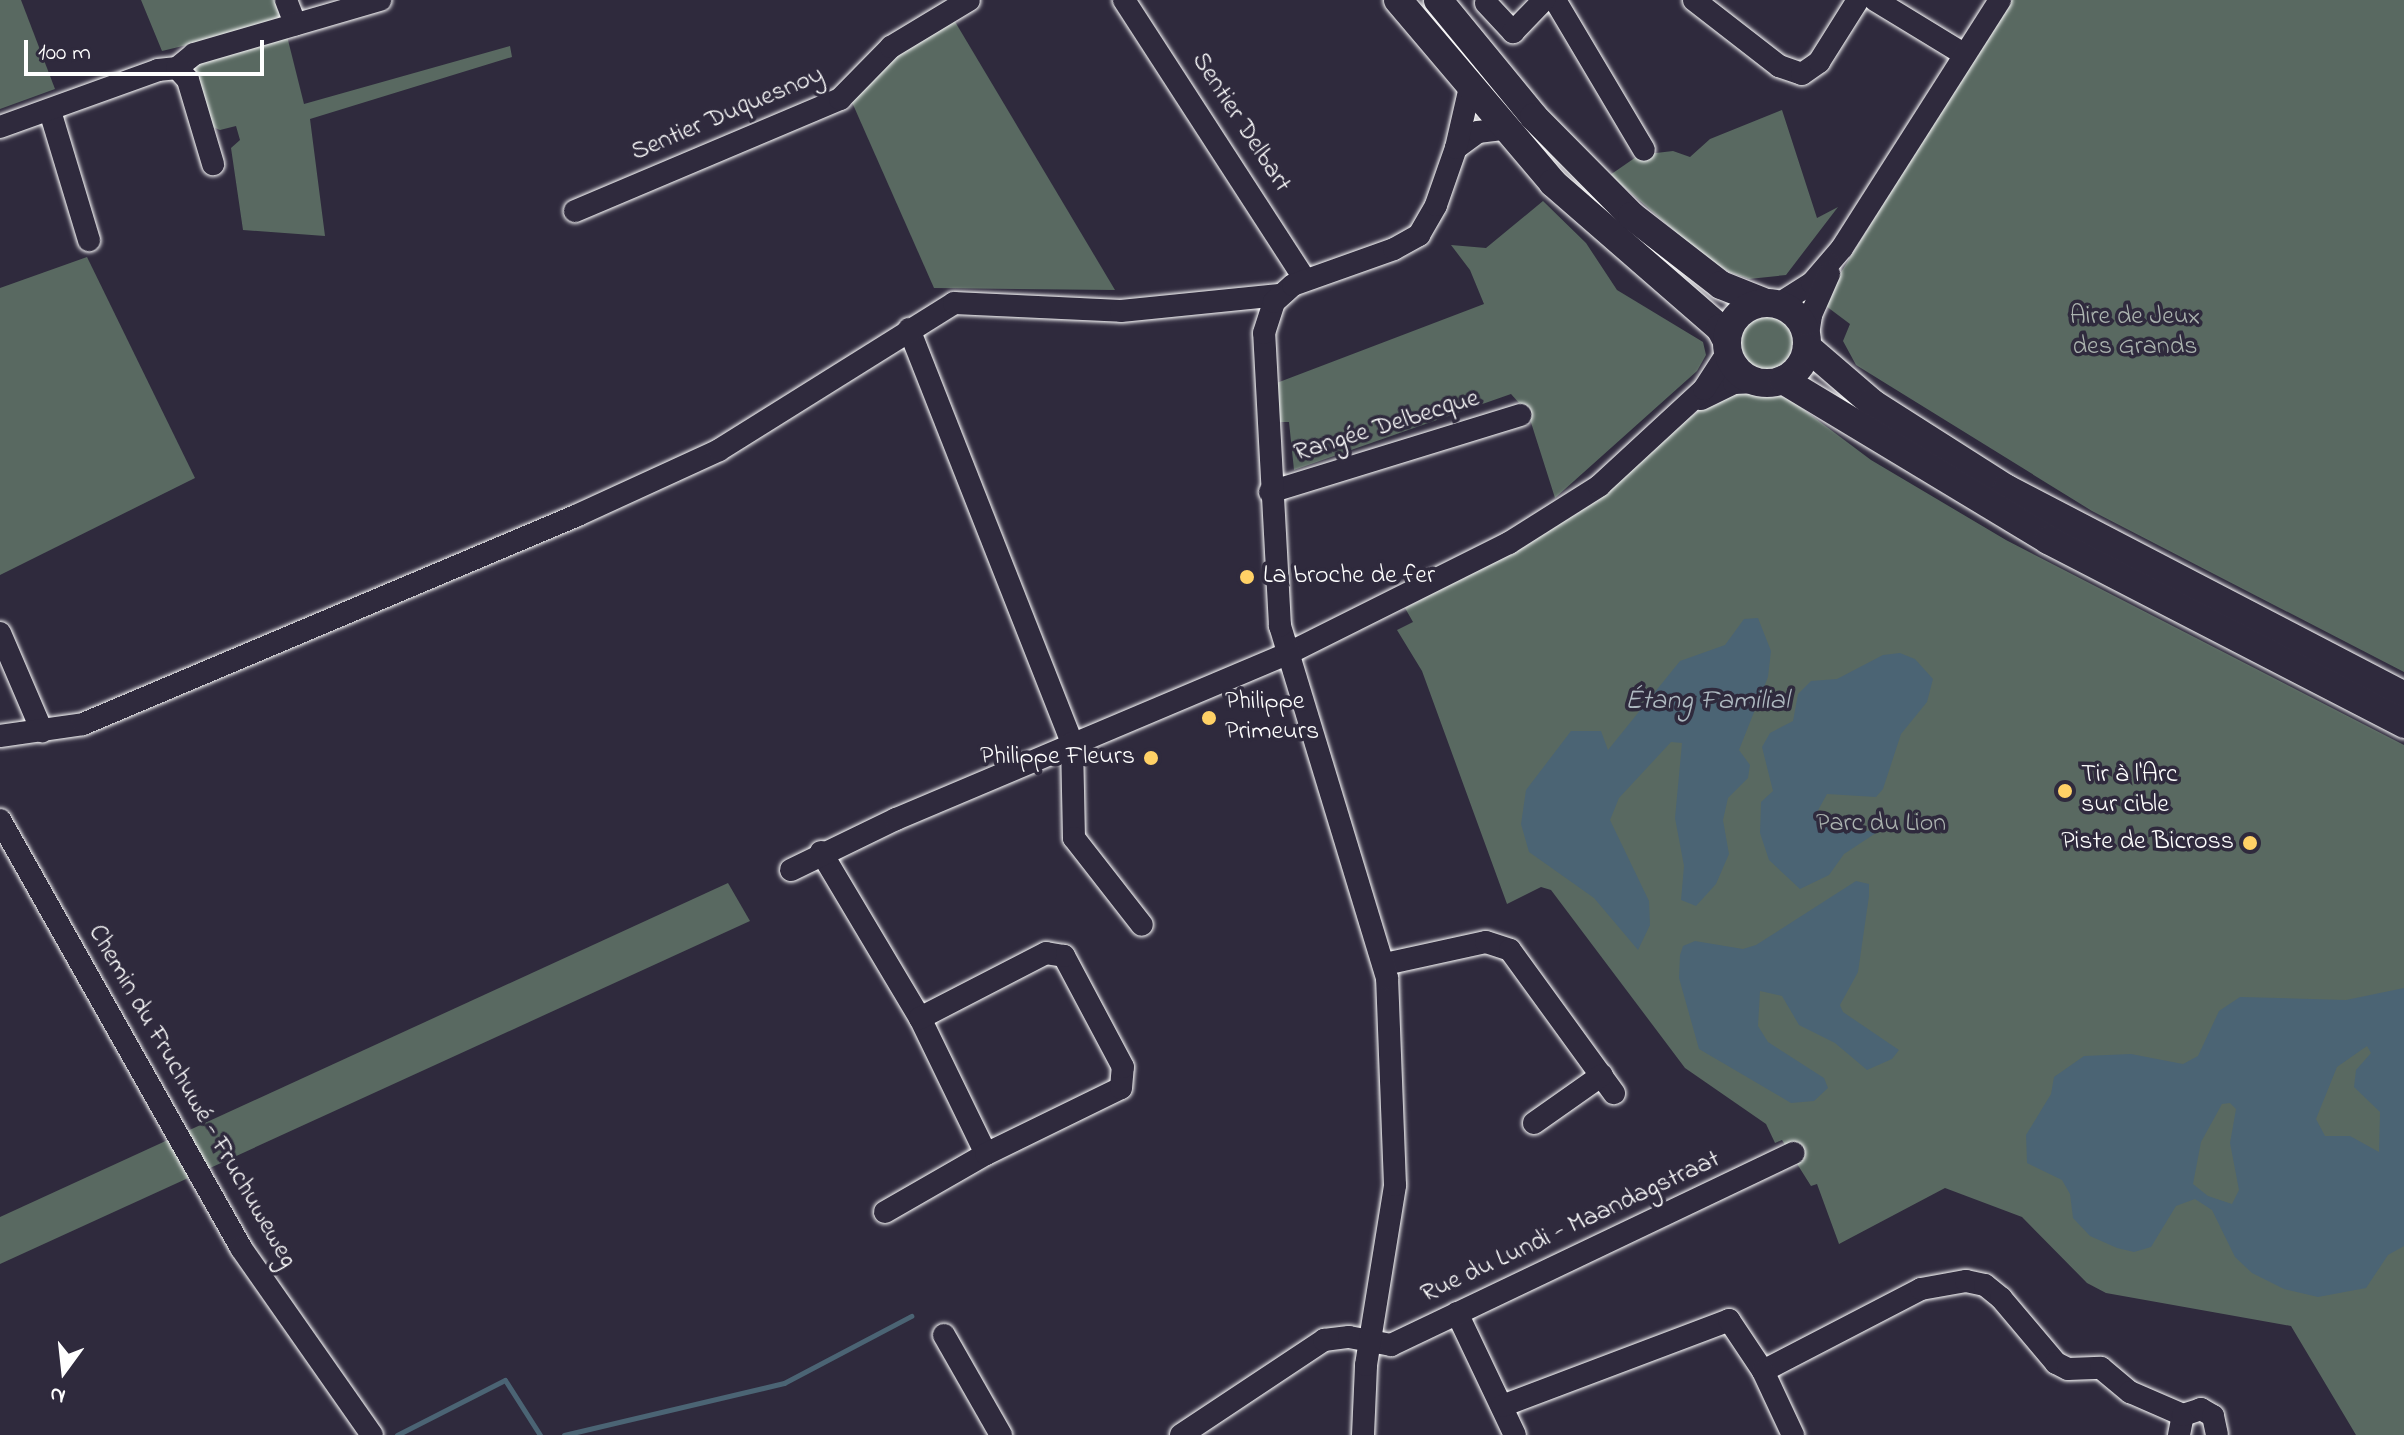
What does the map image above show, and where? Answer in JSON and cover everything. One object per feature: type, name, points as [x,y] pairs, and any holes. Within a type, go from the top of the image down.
[{"type":"main road","points":[[1398,0],[1504,129],[1593,222],[1720,328],[1739,372],[1771,381],[2048,540],[2404,724]]},
{"type":"main road","points":[[1438,0],[1534,117],[1632,216],[1721,285],[1796,316],[1807,344],[1872,403],[2007,489],[2404,696]]},
{"type":"main road","points":[[1728,347],[1739,315],[1772,304]]},
{"type":"main road","points":[[1771,381],[1797,370],[1807,344]]},
{"type":"street","points":[[286,0],[295,24]]},
{"type":"street","points":[[0,127],[158,70],[177,68],[194,54],[380,0]]},
{"type":"street","name":"Sentier Duquesnoy","points":[[575,211],[840,99],[891,47],[969,0]]},
{"type":"street","name":"Sentier Delbart","points":[[1124,0],[1305,280]]},
{"type":"street","points":[[1486,3],[1513,32],[1544,0]]},
{"type":"street","points":[[1555,0],[1644,150]]},
{"type":"street","points":[[1694,0],[1779,66],[1802,74],[1819,62],[1858,0]]},
{"type":"street","points":[[1875,0],[1965,55]]},
{"type":"street","points":[[1807,344],[1815,306],[1842,248],[2000,0]]},
{"type":"street","points":[[177,68],[188,80],[213,164]]},
{"type":"street","points":[[0,736],[42,731],[96,719],[708,455],[909,329],[963,301],[1121,311],[1279,295],[1305,280],[1394,249],[1419,235],[1436,205],[1456,148],[1470,87]]},
{"type":"street","points":[[50,111],[89,240]]},
{"type":"street","points":[[1456,148],[1478,132],[1504,129]]},
{"type":"street","points":[[1772,304],[1812,283],[1842,248]]},
{"type":"street","points":[[1279,295],[1264,333],[1270,492],[1280,626],[1291,652],[1385,964],[1395,1078],[1395,1185],[1370,1342],[1363,1435]]},
{"type":"street","points":[[909,329],[1072,743],[1074,838],[1142,925]]},
{"type":"street","points":[[791,870],[821,852],[1291,652],[1407,597],[1571,508],[1677,416],[1712,380],[1728,347]]},
{"type":"street","points":[[1677,416],[1726,386],[1771,381]]},
{"type":"street","name":"Rangée Delbecque","points":[[1270,492],[1520,415]]},
{"type":"street","points":[[0,633],[42,731]]},
{"type":"street","name":"Chemin du Fruchuwé - Fruchuweweg","points":[[0,820],[241,1248],[372,1435]]},
{"type":"street","points":[[821,852],[920,1018],[986,1154]]},
{"type":"street","points":[[1385,964],[1486,942],[1510,950],[1608,1084],[1534,1123]]},
{"type":"street","points":[[885,1212],[986,1154],[1121,1088],[1123,1067],[1064,956],[1046,953],[920,1018]]},
{"type":"street","name":"Rue du Lundi - Maandagstraat","points":[[1181,1435],[1324,1340],[1391,1345],[1794,1153]]},
{"type":"street","points":[[1763,1371],[1921,1289],[1966,1281],[1985,1285],[2001,1298],[2056,1363],[2068,1369],[2101,1368],[2130,1392],[2181,1425],[2201,1409],[2213,1416],[2217,1435]]},
{"type":"street","points":[[1457,1313],[1515,1435]]},
{"type":"street","points":[[1502,1406],[1729,1320],[1763,1371],[1793,1435]]},
{"type":"street","points":[[944,1335],[1001,1435]]},
{"type":"green space","points":[[0,0],[21,0],[55,89],[0,109]]},
{"type":"green space","points":[[141,0],[278,0],[304,104],[510,46],[512,57],[310,119],[325,236],[243,230],[231,148],[240,140],[236,126],[220,130],[208,125],[187,45],[162,51]]},
{"type":"green space","name":"Aire de Jeux des Grands","points":[[2009,0],[2404,0],[2404,672],[2092,511],[1856,365],[1843,341],[1850,324],[1822,303]]},
{"type":"green space","points":[[954,20],[1115,290],[934,288],[851,100],[875,67]]},
{"type":"green space","points":[[1782,110],[1817,218],[1838,207],[1786,275],[1749,279],[1729,272],[1706,258],[1610,175],[1639,155],[1673,151],[1690,157],[1710,139]]},
{"type":"green space","points":[[1543,201],[1586,243],[1617,290],[1703,342],[1706,355],[1697,371],[1555,498],[1528,413],[1511,394],[1294,470],[1289,422],[1278,422],[1274,384],[1484,304],[1470,270],[1451,245],[1486,248]]},
{"type":"green space","points":[[87,257],[195,478],[0,575],[0,288]]},
{"type":"green space","points":[[1767,313],[1778,315],[1788,322],[1795,332],[1795,354],[1788,364],[1778,371],[1767,373],[1756,371],[1746,364],[1739,354],[1737,343],[1739,332],[1746,322],[1756,315]]},
{"type":"green space","name":"Parc du Lion","points":[[1743,391],[1787,397],[1871,460],[2006,540],[2404,745],[2404,1435],[2356,1435],[2291,1326],[2106,1293],[2087,1283],[2022,1217],[1945,1188],[1839,1244],[1817,1184],[1811,1186],[1782,1140],[1775,1143],[1766,1124],[1685,1068],[1551,890],[1541,887],[1507,904],[1422,671],[1397,630],[1413,622],[1405,608],[1536,538],[1717,396]]},
{"type":"green space","points":[[728,883],[750,921],[0,1264],[0,1217]]},
{"type":"water","name":"Étang Familial","points":[[1758,618],[1771,651],[1768,677],[1739,750],[1750,765],[1748,778],[1728,798],[1723,820],[1729,854],[1716,884],[1696,906],[1681,900],[1684,866],[1675,818],[1682,743],[1671,742],[1619,798],[1610,820],[1649,901],[1650,925],[1638,950],[1594,898],[1529,852],[1521,824],[1526,790],[1571,731],[1601,731],[1608,750],[1680,661],[1725,645],[1744,619]]},
{"type":"water","name":"Étang Familial","points":[[1900,653],[1915,659],[1933,679],[1927,702],[1901,734],[1883,789],[1876,797],[1827,794],[1816,814],[1820,828],[1836,824],[1840,830],[1879,831],[1844,854],[1829,875],[1800,889],[1769,860],[1760,833],[1761,802],[1773,791],[1762,747],[1770,733],[1793,721],[1798,694],[1811,681],[1837,679],[1883,655]]},
{"type":"water","points":[[1856,881],[1869,884],[1869,896],[1858,972],[1840,1005],[1843,1012],[1899,1050],[1892,1059],[1867,1070],[1835,1043],[1799,1025],[1782,996],[1760,991],[1758,1026],[1768,1042],[1824,1078],[1828,1088],[1814,1101],[1791,1103],[1699,1049],[1679,978],[1680,955],[1683,946],[1695,941],[1743,949],[1756,945]]},
{"type":"water","points":[[2404,988],[2404,1246],[2388,1255],[2366,1288],[2318,1297],[2284,1289],[2252,1273],[2235,1257],[2212,1210],[2195,1199],[2176,1206],[2151,1247],[2134,1252],[2117,1248],[2090,1236],[2073,1218],[2070,1194],[2062,1180],[2027,1163],[2026,1135],[2051,1094],[2054,1077],[2084,1056],[2131,1054],[2183,1064],[2198,1056],[2219,1011],[2240,997],[2346,1000]],"holes":[[[2367,1046],[2371,1053],[2356,1070],[2354,1087],[2380,1112],[2379,1152],[2350,1136],[2325,1136],[2316,1119],[2337,1067]],[[2230,1103],[2236,1109],[2230,1143],[2239,1190],[2232,1204],[2208,1196],[2193,1184],[2201,1142],[2222,1104]]]},
{"type":"waterway","points":[[564,1435],[784,1383],[911,1316]]},
{"type":"waterway","points":[[397,1435],[505,1380],[540,1435]]},
{"type":"place","name":"La broche de fer","points":[[1247,577]]},
{"type":"place","name":"Philippe Primeurs","points":[[1209,718]]},
{"type":"place","name":"Philippe Fleurs","points":[[1151,758]]},
{"type":"place","name":"Tir à l'Arc sur cible","points":[[2065,791]]},
{"type":"place","name":"Piste de Bicross","points":[[2250,843]]}]
